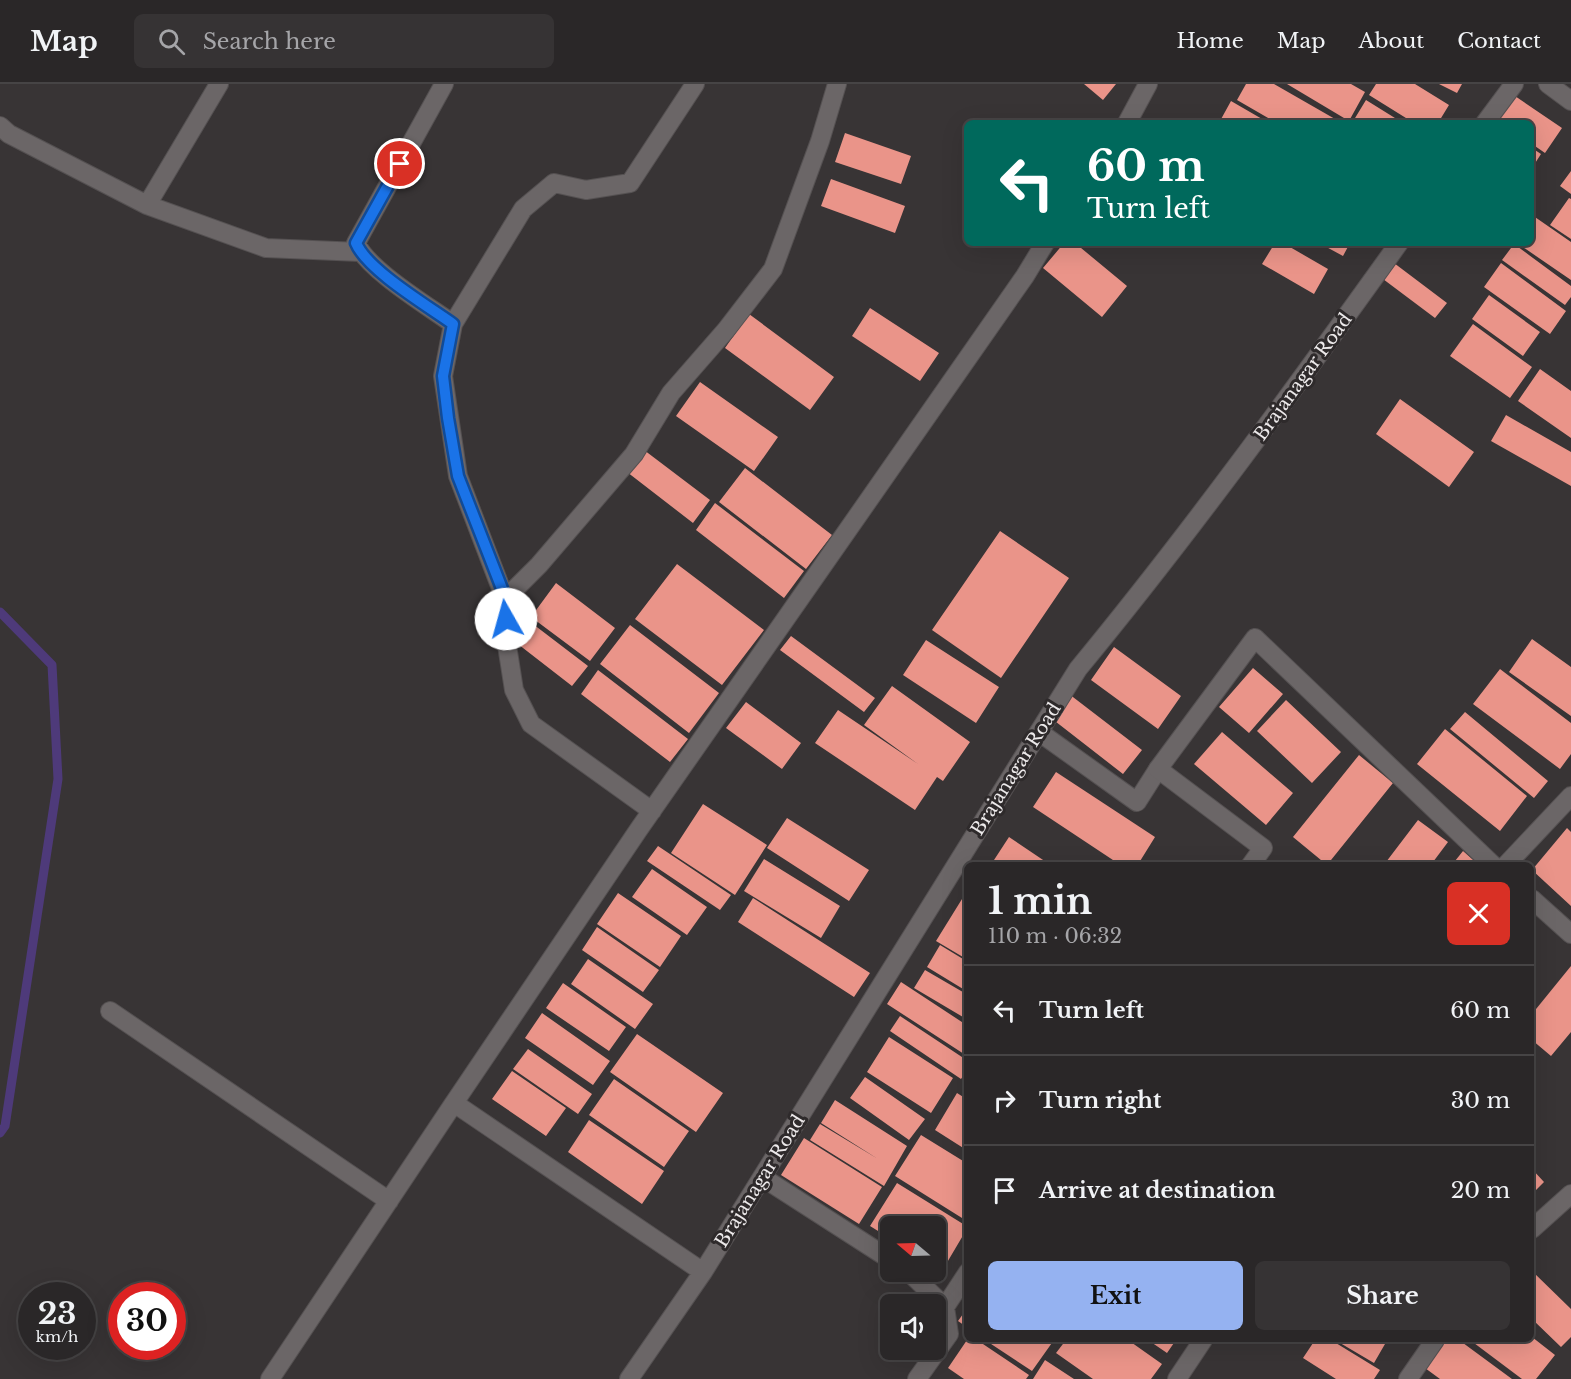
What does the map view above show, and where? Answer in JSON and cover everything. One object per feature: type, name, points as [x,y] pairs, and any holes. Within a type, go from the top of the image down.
[{"type":"street","points":[[147,205],[219,84]]},
{"type":"street","points":[[444,84],[356,243],[360,252],[384,274],[453,324]]},
{"type":"street","points":[[652,811],[531,724],[514,690],[506,639],[506,599],[458,476],[443,376],[453,324],[523,209],[554,183],[586,190],[630,183],[695,84]]},
{"type":"street","points":[[506,599],[539,565],[634,454],[671,393],[726,330],[773,269],[820,141],[837,84]]},
{"type":"street","points":[[1129,120],[1148,84]]},
{"type":"street","points":[[1487,120],[1514,84]]},
{"type":"street","points":[[1548,84],[1571,101]]},
{"type":"street","points":[[0,126],[9,134],[147,205],[266,249],[360,252]]},
{"type":"street","points":[[270,1379],[652,811],[1043,246]]},
{"type":"street","name":"Brajanagar Road","points":[[629,1379],[704,1272],[1078,669],[1146,587],[1268,426],[1397,246]]},
{"type":"street","points":[[1039,732],[1137,802],[1158,769],[1255,638],[1490,862]]},
{"type":"street","points":[[1158,769],[1263,848],[1253,862]]},
{"type":"street","points":[[1509,862],[1571,796]]},
{"type":"street","points":[[1534,901],[1571,934]]},
{"type":"street","points":[[110,1011],[389,1201]]},
{"type":"street","points":[[454,1103],[704,1272]]},
{"type":"street","points":[[762,1178],[880,1253]]},
{"type":"street","points":[[1534,1227],[1571,1194]]},
{"type":"street","points":[[946,1305],[964,1278]]},
{"type":"street","points":[[919,1282],[932,1294]]},
{"type":"street","points":[[946,1314],[949,1334],[946,1338]]},
{"type":"street","points":[[1178,1379],[1202,1342]]},
{"type":"street","points":[[1408,1379],[1434,1342]]},
{"type":"street","points":[[917,1379],[931,1360]]},
{"type":"building","points":[[1084,84],[1116,84],[1103,100]]},
{"type":"building","points":[[1246,84],[1274,84],[1337,120],[1272,120],[1237,100]]},
{"type":"building","points":[[1287,84],[1351,84],[1365,92],[1350,120]]},
{"type":"building","points":[[1376,84],[1415,84],[1449,105],[1440,120],[1409,120],[1369,95]]},
{"type":"building","points":[[1439,84],[1462,84],[1457,93]]},
{"type":"building","points":[[1512,94],[1562,128],[1545,153],[1534,145],[1534,120],[1496,120]]},
{"type":"building","points":[[1366,100],[1398,120],[1354,120]]},
{"type":"building","points":[[1231,101],[1264,120],[1221,120]]},
{"type":"building","points":[[845,133],[911,156],[901,184],[835,162]]},
{"type":"building","points":[[1534,149],[1541,154],[1534,165]]},
{"type":"building","points":[[1571,171],[1571,194],[1560,186]]},
{"type":"building","points":[[831,179],[905,206],[895,233],[821,206]]},
{"type":"building","points":[[1569,198],[1571,199],[1571,239],[1550,225]]},
{"type":"building","points":[[1534,216],[1571,242],[1571,280],[1521,246],[1534,246]]},
{"type":"building","points":[[1061,246],[1079,246],[1127,286],[1102,317],[1043,268]]},
{"type":"building","points":[[1273,246],[1288,246],[1328,269],[1314,294],[1262,264]]},
{"type":"building","points":[[1325,246],[1348,246],[1343,256]]},
{"type":"building","points":[[1512,246],[1517,246],[1571,286],[1571,297],[1565,305],[1502,260]]},
{"type":"building","points":[[1394,263],[1447,303],[1435,318],[1383,279]]},
{"type":"building","points":[[1501,263],[1566,311],[1550,334],[1484,287]]},
{"type":"building","points":[[1489,295],[1540,332],[1523,356],[1472,319]]},
{"type":"building","points":[[870,308],[939,353],[920,381],[852,336]]},
{"type":"building","points":[[749,314],[834,377],[810,410],[725,348]]},
{"type":"building","points":[[1473,324],[1532,367],[1510,398],[1450,356]]},
{"type":"building","points":[[1540,369],[1571,391],[1571,438],[1518,401]]},
{"type":"building","points":[[700,382],[778,437],[754,471],[676,416]]},
{"type":"building","points":[[1400,399],[1474,452],[1449,487],[1376,434]]},
{"type":"building","points":[[1506,415],[1571,452],[1571,486],[1491,441]]},
{"type":"building","points":[[644,450],[710,500],[693,523],[627,472]]},
{"type":"building","points":[[745,468],[832,535],[806,569],[719,502]]},
{"type":"building","points":[[715,503],[804,571],[784,598],[696,530]]},
{"type":"building","points":[[1000,531],[1069,578],[1001,678],[932,630]]},
{"type":"building","points":[[677,564],[764,630],[722,685],[635,619]]},
{"type":"building","points":[[556,583],[615,628],[590,661],[531,617]]},
{"type":"building","points":[[529,621],[588,666],[572,686],[514,641]]},
{"type":"building","points":[[630,625],[719,693],[689,733],[600,664]]},
{"type":"building","points":[[791,636],[875,698],[864,712],[780,650]]},
{"type":"building","points":[[1532,639],[1571,667],[1571,716],[1509,672]]},
{"type":"building","points":[[926,640],[999,687],[976,723],[903,675]]},
{"type":"building","points":[[1114,647],[1181,696],[1158,729],[1091,680]]},
{"type":"building","points":[[1253,668],[1283,694],[1249,733],[1219,707]]},
{"type":"building","points":[[1500,669],[1571,723],[1571,754],[1560,769],[1473,704]]},
{"type":"building","points":[[598,670],[688,739],[670,762],[581,694]]},
{"type":"building","points":[[892,686],[970,742],[943,781],[937,777],[915,810],[815,743],[838,710],[918,764],[864,725]]},
{"type":"building","points":[[1069,694],[1142,750],[1123,774],[1051,718]]},
{"type":"building","points":[[1286,700],[1341,752],[1312,783],[1257,731]]},
{"type":"building","points":[[746,702],[801,743],[782,769],[726,728]]},
{"type":"building","points":[[1465,712],[1548,781],[1534,798],[1450,729]]},
{"type":"building","points":[[1445,729],[1527,796],[1500,831],[1417,764]]},
{"type":"building","points":[[1222,732],[1293,793],[1266,825],[1194,764]]},
{"type":"building","points":[[1359,755],[1393,783],[1329,862],[1323,862],[1293,837]]},
{"type":"building","points":[[1056,772],[1155,837],[1139,862],[1116,862],[1033,807]]},
{"type":"building","points":[[703,804],[767,845],[735,895],[671,853]]},
{"type":"building","points":[[787,818],[869,870],[849,901],[767,848]]},
{"type":"building","points":[[1418,820],[1448,842],[1433,862],[1386,862]]},
{"type":"building","points":[[1567,828],[1571,832],[1571,906],[1534,872],[1534,868]]},
{"type":"building","points":[[1009,837],[1046,862],[997,862],[994,860]]},
{"type":"building","points":[[658,846],[731,895],[720,910],[647,861]]},
{"type":"building","points":[[1463,851],[1475,862],[1454,862]]},
{"type":"building","points":[[764,859],[840,906],[821,938],[744,891]]},
{"type":"building","points":[[652,869],[707,907],[687,935],[632,897]]},
{"type":"building","points":[[618,893],[681,936],[660,967],[597,924]]},
{"type":"building","points":[[753,898],[870,973],[854,997],[738,922]]},
{"type":"building","points":[[962,899],[964,900],[964,958],[936,941]]},
{"type":"building","points":[[597,927],[659,970],[643,992],[582,950]]},
{"type":"building","points":[[940,945],[964,960],[964,990],[927,967]]},
{"type":"building","points":[[588,959],[653,1004],[635,1029],[571,984]]},
{"type":"building","points":[[1571,966],[1571,1032],[1551,1056],[1534,1042],[1534,1012]]},
{"type":"building","points":[[925,970],[964,993],[964,1018],[914,988]]},
{"type":"building","points":[[901,982],[964,1023],[964,1054],[887,1004]]},
{"type":"building","points":[[563,983],[626,1027],[609,1051],[546,1008]]},
{"type":"building","points":[[542,1013],[610,1061],[593,1085],[525,1038]]},
{"type":"building","points":[[900,1016],[964,1058],[964,1075],[961,1079],[890,1031]]},
{"type":"building","points":[[637,1034],[723,1093],[696,1132],[610,1072]]},
{"type":"building","points":[[889,1037],[953,1078],[931,1113],[867,1072]]},
{"type":"building","points":[[528,1049],[592,1094],[578,1114],[513,1069]]},
{"type":"building","points":[[512,1071],[566,1108],[546,1136],[492,1099]]},
{"type":"building","points":[[865,1077],[925,1119],[909,1140],[850,1098]]},
{"type":"building","points":[[614,1079],[689,1131],[664,1167],[589,1115]]},
{"type":"building","points":[[957,1093],[964,1097],[964,1148],[935,1130]]},
{"type":"building","points":[[835,1100],[907,1146],[884,1186],[810,1140],[820,1124],[878,1159],[821,1123]]},
{"type":"building","points":[[589,1120],[664,1171],[642,1204],[568,1152]]},
{"type":"building","points":[[921,1135],[964,1162],[964,1215],[962,1218],[895,1176]]},
{"type":"building","points":[[804,1138],[882,1187],[859,1224],[781,1175]]},
{"type":"building","points":[[1534,1171],[1544,1182],[1534,1192]]},
{"type":"building","points":[[897,1183],[964,1225],[964,1234],[946,1264],[946,1216],[880,1216],[880,1232],[870,1226]]},
{"type":"building","points":[[1534,1273],[1571,1309],[1571,1337],[1561,1347],[1534,1321]]},
{"type":"building","points":[[964,1313],[964,1325],[958,1321]]},
{"type":"building","points":[[1534,1339],[1555,1355],[1536,1379],[1522,1379],[1473,1342],[1534,1342]]},
{"type":"building","points":[[966,1342],[980,1342],[1029,1375],[1026,1379],[964,1379],[948,1368]]},
{"type":"building","points":[[988,1342],[1053,1342],[1032,1371]]},
{"type":"building","points":[[1064,1342],[1131,1342],[1162,1364],[1151,1379],[1093,1379],[1056,1353]]},
{"type":"building","points":[[1151,1342],[1175,1342],[1167,1353]]},
{"type":"building","points":[[1314,1342],[1334,1342],[1380,1370],[1374,1379],[1336,1379],[1303,1358]]},
{"type":"building","points":[[1338,1342],[1382,1342],[1385,1344],[1374,1363]]},
{"type":"building","points":[[1444,1342],[1462,1342],[1512,1379],[1440,1379],[1425,1368]]},
{"type":"building","points":[[1045,1360],[1074,1379],[1033,1379]]},
{"type":"waterway","points":[[0,612],[52,665],[58,779],[5,1126],[0,1133]]},
{"type":"route","points":[[400,164],[356,243],[360,252],[384,274],[453,324],[443,376],[458,476],[506,599],[506,619]]}]
